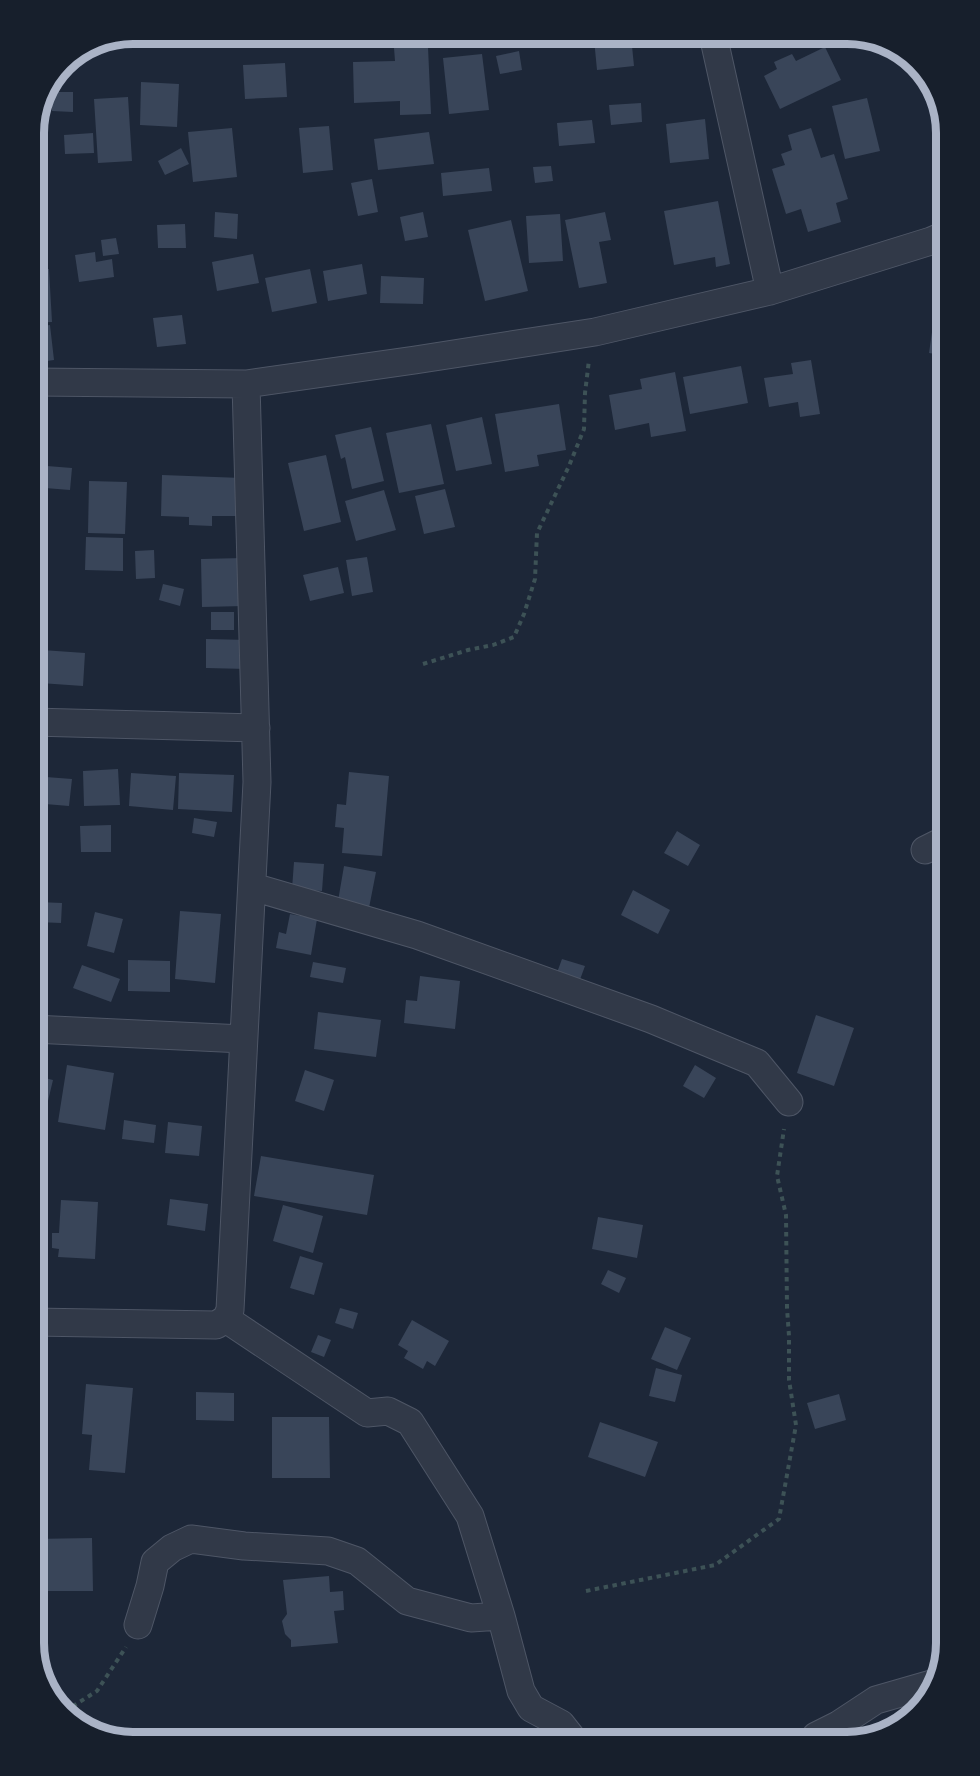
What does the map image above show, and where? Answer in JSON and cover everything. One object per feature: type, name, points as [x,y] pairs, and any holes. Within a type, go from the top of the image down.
[{"type":"street","points":[[714,44],[770,291]]},
{"type":"street","points":[[44,382],[246,384],[595,332],[770,291],[936,238]]},
{"type":"street","points":[[43,1322],[216,1325],[226,1319],[230,1310],[257,782],[246,384]]},
{"type":"street","points":[[44,722],[256,728]]},
{"type":"street","points":[[253,887],[417,935],[651,1019],[757,1063],[789,1102]]},
{"type":"street","points":[[43,1029],[243,1039]]},
{"type":"street","points":[[226,1319],[367,1413],[388,1411],[410,1422],[470,1516],[521,1691],[531,1708],[561,1724],[567,1732]]},
{"type":"street","points":[[138,1625],[155,1562],[172,1548],[191,1539],[244,1546],[328,1551],[357,1561],[407,1601],[471,1618],[501,1616]]},
{"type":"street","points":[[824,1732],[876,1700],[925,1686]]},
{"type":"path","points":[[423,664],[514,637],[535,579],[537,533],[585,429],[585,393],[595,332]]},
{"type":"path","points":[[586,1591],[715,1565],[779,1519],[796,1425],[789,1380],[786,1215],[777,1176],[789,1102]]},
{"type":"path","points":[[71,1707],[97,1691],[138,1625]]},
{"type":"building","points":[[594,44],[632,44],[634,66],[597,70]]},
{"type":"building","points":[[428,47],[431,114],[400,115],[400,101],[354,103],[353,62],[395,61],[394,48]]},
{"type":"building","points":[[825,47],[841,80],[780,109],[764,76],[777,69],[774,62],[792,54],[796,61]]},
{"type":"building","points":[[519,51],[522,70],[500,74],[496,56]]},
{"type":"building","points":[[482,54],[489,110],[449,114],[443,58]]},
{"type":"building","points":[[285,63],[287,97],[245,99],[243,65]]},
{"type":"building","points":[[141,82],[179,84],[177,127],[140,125]]},
{"type":"building","points":[[54,92],[73,92],[73,112],[52,111]]},
{"type":"building","points":[[128,97],[132,161],[98,163],[94,99]]},
{"type":"building","points":[[867,98],[880,151],[845,159],[832,106]]},
{"type":"building","points":[[641,103],[642,122],[611,125],[609,105]]},
{"type":"building","points":[[705,119],[709,159],[670,163],[666,124]]},
{"type":"building","points":[[592,120],[595,143],[559,146],[557,123]]},
{"type":"building","points":[[329,126],[333,170],[303,173],[299,128]]},
{"type":"building","points":[[232,128],[237,177],[193,182],[188,132]]},
{"type":"building","points":[[811,128],[821,158],[834,154],[848,199],[836,203],[841,222],[808,232],[801,209],[786,214],[772,169],[785,165],[781,154],[792,150],[788,135]]},
{"type":"building","points":[[429,132],[434,164],[378,170],[374,139]]},
{"type":"building","points":[[93,133],[94,153],[65,154],[64,135]]},
{"type":"building","points":[[181,148],[189,164],[165,175],[158,161]]},
{"type":"building","points":[[551,166],[553,181],[535,183],[533,167]]},
{"type":"building","points":[[489,168],[492,191],[443,196],[441,173]]},
{"type":"building","points":[[372,179],[378,212],[358,216],[351,183]]},
{"type":"building","points":[[718,201],[730,264],[716,267],[715,257],[674,265],[664,211]]},
{"type":"building","points":[[215,212],[238,214],[237,239],[214,237]]},
{"type":"building","points":[[423,212],[428,237],[405,241],[400,217]]},
{"type":"building","points":[[605,212],[611,240],[599,242],[607,283],[579,288],[565,220]]},
{"type":"building","points":[[560,214],[563,261],[529,263],[526,216]]},
{"type":"building","points":[[511,220],[528,291],[485,301],[468,230]]},
{"type":"building","points":[[185,224],[186,248],[158,248],[157,225]]},
{"type":"building","points":[[116,238],[119,254],[103,256],[101,240]]},
{"type":"building","points":[[95,252],[96,262],[112,259],[114,277],[79,282],[75,255]]},
{"type":"building","points":[[253,254],[259,283],[217,291],[212,262]]},
{"type":"building","points":[[362,264],[367,294],[328,301],[323,271]]},
{"type":"building","points":[[44,269],[49,269],[52,322],[44,322]]},
{"type":"building","points":[[310,269],[317,303],[272,312],[265,278]]},
{"type":"building","points":[[381,276],[424,278],[423,304],[380,303]]},
{"type":"building","points":[[182,315],[186,344],[157,347],[153,318]]},
{"type":"building","points":[[50,325],[54,360],[44,361],[44,326]]},
{"type":"building","points":[[933,325],[936,325],[936,354],[929,353]]},
{"type":"building","points":[[811,360],[820,414],[800,417],[798,402],[769,407],[764,378],[793,374],[791,363]]},
{"type":"building","points":[[741,366],[748,403],[690,414],[683,377]]},
{"type":"building","points":[[675,372],[686,431],[651,437],[649,423],[615,430],[609,395],[642,389],[640,379]]},
{"type":"building","points":[[559,404],[566,450],[537,455],[539,466],[505,472],[495,414]]},
{"type":"building","points":[[482,417],[492,464],[456,471],[446,425]]},
{"type":"building","points":[[431,424],[444,484],[399,493],[386,433]]},
{"type":"building","points":[[371,427],[384,481],[352,489],[345,457],[341,459],[335,435]]},
{"type":"building","points":[[326,455],[341,522],[304,531],[288,463]]},
{"type":"building","points":[[47,466],[72,468],[70,490],[45,488]]},
{"type":"building","points":[[162,475],[242,478],[241,516],[212,516],[212,526],[189,525],[189,517],[161,516]]},
{"type":"building","points":[[89,481],[127,482],[125,534],[88,533]]},
{"type":"building","points":[[445,489],[455,527],[424,534],[415,496]]},
{"type":"building","points":[[384,490],[396,530],[356,541],[345,501]]},
{"type":"building","points":[[86,537],[123,538],[123,571],[85,570]]},
{"type":"building","points":[[154,550],[155,578],[136,579],[135,551]]},
{"type":"building","points":[[367,557],[373,592],[352,596],[346,560]]},
{"type":"building","points":[[243,558],[244,606],[202,607],[201,559]]},
{"type":"building","points":[[338,567],[344,593],[310,601],[303,575]]},
{"type":"building","points":[[163,584],[184,589],[180,606],[159,600]]},
{"type":"building","points":[[211,612],[234,612],[234,630],[211,630]]},
{"type":"building","points":[[206,639],[248,640],[247,669],[206,668]]},
{"type":"building","points":[[44,650],[85,653],[83,686],[44,683]]},
{"type":"building","points":[[118,769],[120,805],[84,806],[83,771]]},
{"type":"building","points":[[349,772],[389,776],[382,856],[342,853],[344,828],[335,827],[337,804],[346,805]]},
{"type":"building","points":[[131,773],[176,776],[173,810],[129,806]]},
{"type":"building","points":[[179,773],[234,775],[232,812],[178,809]]},
{"type":"building","points":[[44,777],[72,779],[69,806],[44,804]]},
{"type":"building","points":[[194,818],[217,822],[214,837],[192,833]]},
{"type":"building","points":[[111,825],[111,852],[81,852],[80,826]]},
{"type":"building","points":[[677,831],[700,845],[688,866],[664,853]]},
{"type":"building","points":[[294,862],[324,864],[322,891],[292,889]]},
{"type":"building","points":[[344,866],[376,872],[369,908],[338,901]]},
{"type":"building","points":[[633,890],[670,910],[658,934],[621,915]]},
{"type":"building","points":[[43,902],[62,903],[61,923],[43,922]]},
{"type":"building","points":[[180,911],[221,914],[215,983],[175,979]]},
{"type":"building","points":[[95,912],[123,919],[114,953],[87,946]]},
{"type":"building","points":[[290,914],[317,919],[311,955],[276,948],[279,932],[286,934]]},
{"type":"building","points":[[562,959],[585,966],[578,985],[555,978]]},
{"type":"building","points":[[128,960],[170,961],[170,992],[128,991]]},
{"type":"building","points":[[313,962],[346,968],[343,983],[310,977]]},
{"type":"building","points":[[82,965],[120,979],[111,1002],[73,988]]},
{"type":"building","points":[[420,976],[460,981],[455,1029],[404,1023],[406,1000],[417,1001]]},
{"type":"building","points":[[318,1012],[381,1020],[376,1057],[314,1049]]},
{"type":"building","points":[[816,1015],[854,1028],[834,1086],[797,1073]]},
{"type":"building","points":[[67,1065],[114,1073],[105,1130],[58,1122]]},
{"type":"building","points":[[695,1065],[716,1078],[704,1098],[683,1086]]},
{"type":"building","points":[[305,1070],[334,1080],[324,1111],[295,1101]]},
{"type":"building","points":[[43,1078],[53,1080],[43,1121]]},
{"type":"building","points":[[124,1120],[156,1125],[154,1143],[122,1139]]},
{"type":"building","points":[[168,1122],[202,1126],[199,1156],[165,1153]]},
{"type":"building","points":[[261,1156],[374,1175],[367,1215],[254,1196]]},
{"type":"building","points":[[43,1199],[47,1200],[43,1223]]},
{"type":"building","points":[[170,1199],[208,1204],[205,1231],[167,1225]]},
{"type":"building","points":[[61,1200],[98,1202],[95,1259],[58,1257],[59,1249],[52,1248],[52,1233],[59,1233]]},
{"type":"building","points":[[283,1205],[323,1216],[313,1253],[273,1241]]},
{"type":"building","points":[[598,1217],[643,1225],[637,1258],[592,1249]]},
{"type":"building","points":[[300,1256],[323,1263],[314,1295],[290,1288]]},
{"type":"building","points":[[608,1270],[626,1278],[619,1293],[601,1284]]},
{"type":"building","points":[[340,1308],[358,1313],[353,1329],[335,1323]]},
{"type":"building","points":[[412,1320],[449,1341],[435,1366],[427,1361],[423,1369],[404,1358],[408,1351],[398,1345]]},
{"type":"building","points":[[665,1327],[691,1338],[677,1370],[651,1359]]},
{"type":"building","points":[[318,1335],[331,1340],[324,1357],[311,1352]]},
{"type":"building","points":[[656,1368],[682,1375],[675,1402],[649,1396]]},
{"type":"building","points":[[86,1384],[133,1388],[125,1473],[89,1470],[92,1435],[82,1434]]},
{"type":"building","points":[[196,1392],[234,1393],[234,1421],[196,1420]]},
{"type":"building","points":[[839,1394],[846,1420],[815,1429],[807,1403]]},
{"type":"building","points":[[272,1417],[329,1417],[330,1478],[272,1478]]},
{"type":"building","points":[[600,1422],[658,1442],[645,1477],[588,1457]]},
{"type":"building","points":[[92,1538],[93,1591],[43,1591],[43,1539]]},
{"type":"building","points":[[329,1576],[330,1592],[343,1591],[344,1610],[334,1611],[338,1643],[291,1647],[291,1640],[285,1634],[282,1621],[287,1614],[283,1580]]}]
